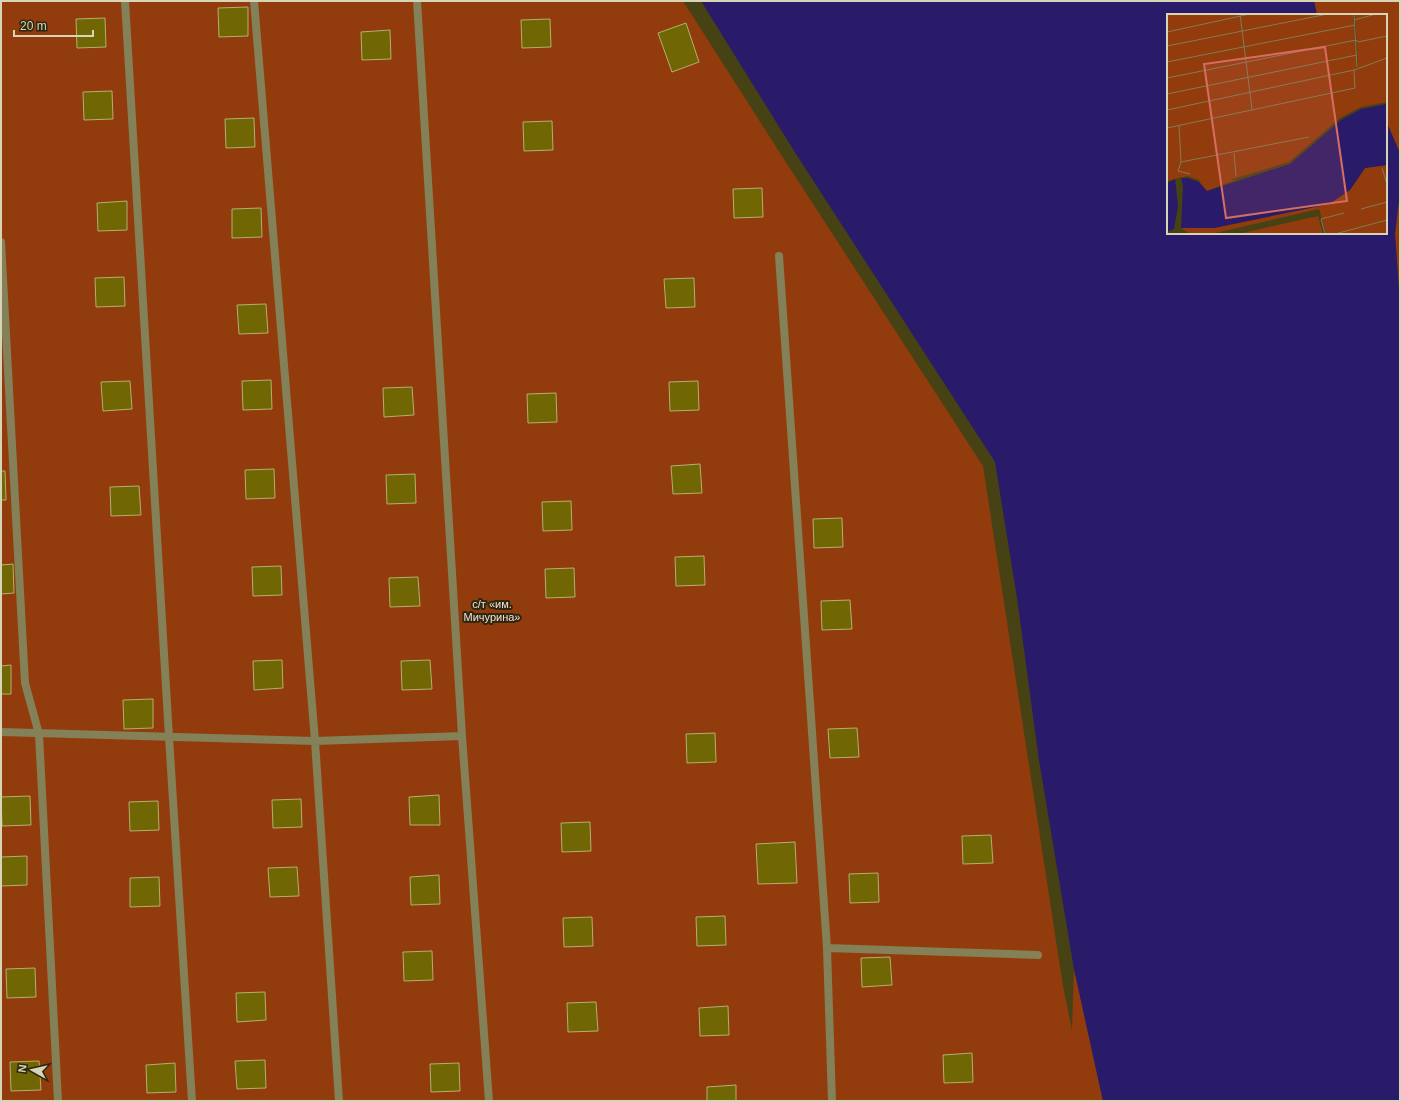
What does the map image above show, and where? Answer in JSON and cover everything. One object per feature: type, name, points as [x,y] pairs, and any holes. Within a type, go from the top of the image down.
[{"type":"lane","points":[[125,1],[192,1101]]},
{"type":"lane","points":[[254,1],[315,741],[339,1101]]},
{"type":"lane","points":[[417,1],[462,736],[489,1101]]},
{"type":"lane","points":[[1,242],[25,683],[39,734],[58,1101]]},
{"type":"lane","points":[[779,256],[827,948],[832,1101]]},
{"type":"lane","points":[[1,732],[315,741],[462,736]]},
{"type":"lane","points":[[827,948],[1038,955]]},
{"type":"green space","name":"с/т «им. Мичурина»","points":[[1,1],[683,1],[983,466],[1063,986],[1072,1030],[1074,969],[1103,1101],[1,1101]]},
{"type":"green space","points":[[1314,1],[1400,1],[1400,153],[1387,123],[1387,14],[1317,14]]},
{"type":"green space","points":[[1400,191],[1400,304],[1395,234]]},
{"type":"shaded area","points":[[701,1],[1314,1],[1317,14],[1167,14],[1167,234],[1387,234],[1387,123],[1400,153],[1400,191],[1395,234],[1400,304],[1400,1101],[1103,1101],[1074,969],[1039,760],[1017,598],[995,462],[796,154]]},
{"type":"building","points":[[248,7],[248,36],[219,37],[218,8]]},
{"type":"building","points":[[105,18],[106,47],[77,48],[76,19]]},
{"type":"building","points":[[550,19],[551,47],[522,48],[521,20]]},
{"type":"building","points":[[686,23],[699,62],[672,72],[658,33]]},
{"type":"building","points":[[390,30],[391,59],[362,60],[361,32]]},
{"type":"building","points":[[112,91],[113,119],[84,120],[83,92]]},
{"type":"building","points":[[254,118],[255,147],[226,148],[225,119]]},
{"type":"building","points":[[552,121],[553,150],[524,151],[523,122]]},
{"type":"building","points":[[762,188],[763,217],[734,218],[733,189]]},
{"type":"building","points":[[127,201],[127,230],[98,231],[97,203]]},
{"type":"building","points":[[261,208],[262,237],[232,238],[232,209]]},
{"type":"building","points":[[124,277],[125,306],[96,307],[95,278]]},
{"type":"building","points":[[694,278],[695,307],[666,308],[664,279]]},
{"type":"building","points":[[266,304],[268,333],[239,334],[237,305]]},
{"type":"building","points":[[271,380],[272,409],[243,410],[242,381]]},
{"type":"building","points":[[130,381],[132,409],[103,411],[101,382]]},
{"type":"building","points":[[698,381],[699,410],[670,411],[669,382]]},
{"type":"building","points":[[412,387],[414,415],[384,417],[383,388]]},
{"type":"building","points":[[556,393],[557,422],[528,423],[527,394]]},
{"type":"building","points":[[700,464],[702,493],[673,494],[671,466]]},
{"type":"building","points":[[274,469],[275,498],[246,499],[245,470]]},
{"type":"building","points":[[1,471],[5,471],[6,500],[1,500]]},
{"type":"building","points":[[415,474],[416,503],[387,504],[386,475]]},
{"type":"building","points":[[139,486],[141,515],[111,516],[110,487]]},
{"type":"building","points":[[571,501],[572,530],[543,531],[542,502]]},
{"type":"building","points":[[842,518],[843,547],[814,548],[813,519]]},
{"type":"building","points":[[704,556],[705,585],[676,586],[675,557]]},
{"type":"building","points":[[13,564],[14,593],[1,594],[1,565]]},
{"type":"building","points":[[281,566],[282,595],[253,596],[252,567]]},
{"type":"building","points":[[574,568],[575,597],[546,598],[545,569]]},
{"type":"building","points":[[418,577],[420,606],[390,607],[389,578]]},
{"type":"building","points":[[850,600],[852,629],[822,630],[821,601]]},
{"type":"building","points":[[282,660],[283,688],[254,690],[253,661]]},
{"type":"building","points":[[430,660],[432,689],[402,690],[401,661]]},
{"type":"building","points":[[11,665],[11,694],[1,694],[1,666]]},
{"type":"building","points":[[153,699],[153,728],[124,729],[123,700]]},
{"type":"building","points":[[857,728],[859,757],[830,758],[828,729]]},
{"type":"building","points":[[715,733],[716,762],[687,763],[686,734]]},
{"type":"building","points":[[439,795],[440,825],[410,825],[409,797]]},
{"type":"building","points":[[30,796],[31,825],[2,826],[1,797]]},
{"type":"building","points":[[301,799],[302,827],[273,828],[272,800]]},
{"type":"building","points":[[158,801],[159,830],[130,831],[129,802]]},
{"type":"building","points":[[590,822],[591,851],[562,852],[561,823]]},
{"type":"building","points":[[991,835],[993,863],[963,864],[962,836]]},
{"type":"building","points":[[795,842],[797,883],[758,884],[756,844]]},
{"type":"building","points":[[27,856],[27,885],[1,886],[1,857]]},
{"type":"building","points":[[297,867],[299,896],[270,897],[268,868]]},
{"type":"building","points":[[878,873],[879,902],[850,903],[849,874]]},
{"type":"building","points":[[439,875],[440,904],[411,905],[410,877]]},
{"type":"building","points":[[159,877],[160,906],[130,907],[130,878]]},
{"type":"building","points":[[725,916],[726,945],[697,946],[696,917]]},
{"type":"building","points":[[592,917],[593,946],[564,947],[563,918]]},
{"type":"building","points":[[432,951],[433,980],[404,981],[403,952]]},
{"type":"building","points":[[890,957],[892,985],[862,987],[861,958]]},
{"type":"building","points":[[35,968],[36,997],[7,998],[6,969]]},
{"type":"building","points":[[265,992],[266,1020],[237,1022],[236,993]]},
{"type":"building","points":[[596,1002],[598,1031],[568,1032],[567,1003]]},
{"type":"building","points":[[728,1006],[729,1035],[700,1036],[699,1008]]},
{"type":"building","points":[[972,1053],[973,1082],[944,1083],[943,1055]]},
{"type":"building","points":[[265,1060],[266,1088],[237,1089],[235,1061]]},
{"type":"building","points":[[39,1061],[41,1090],[11,1091],[10,1062]]},
{"type":"building","points":[[175,1063],[176,1092],[147,1093],[146,1065]]},
{"type":"building","points":[[459,1063],[460,1091],[431,1092],[430,1064]]},
{"type":"building","points":[[736,1085],[736,1101],[707,1101],[707,1087]]}]
